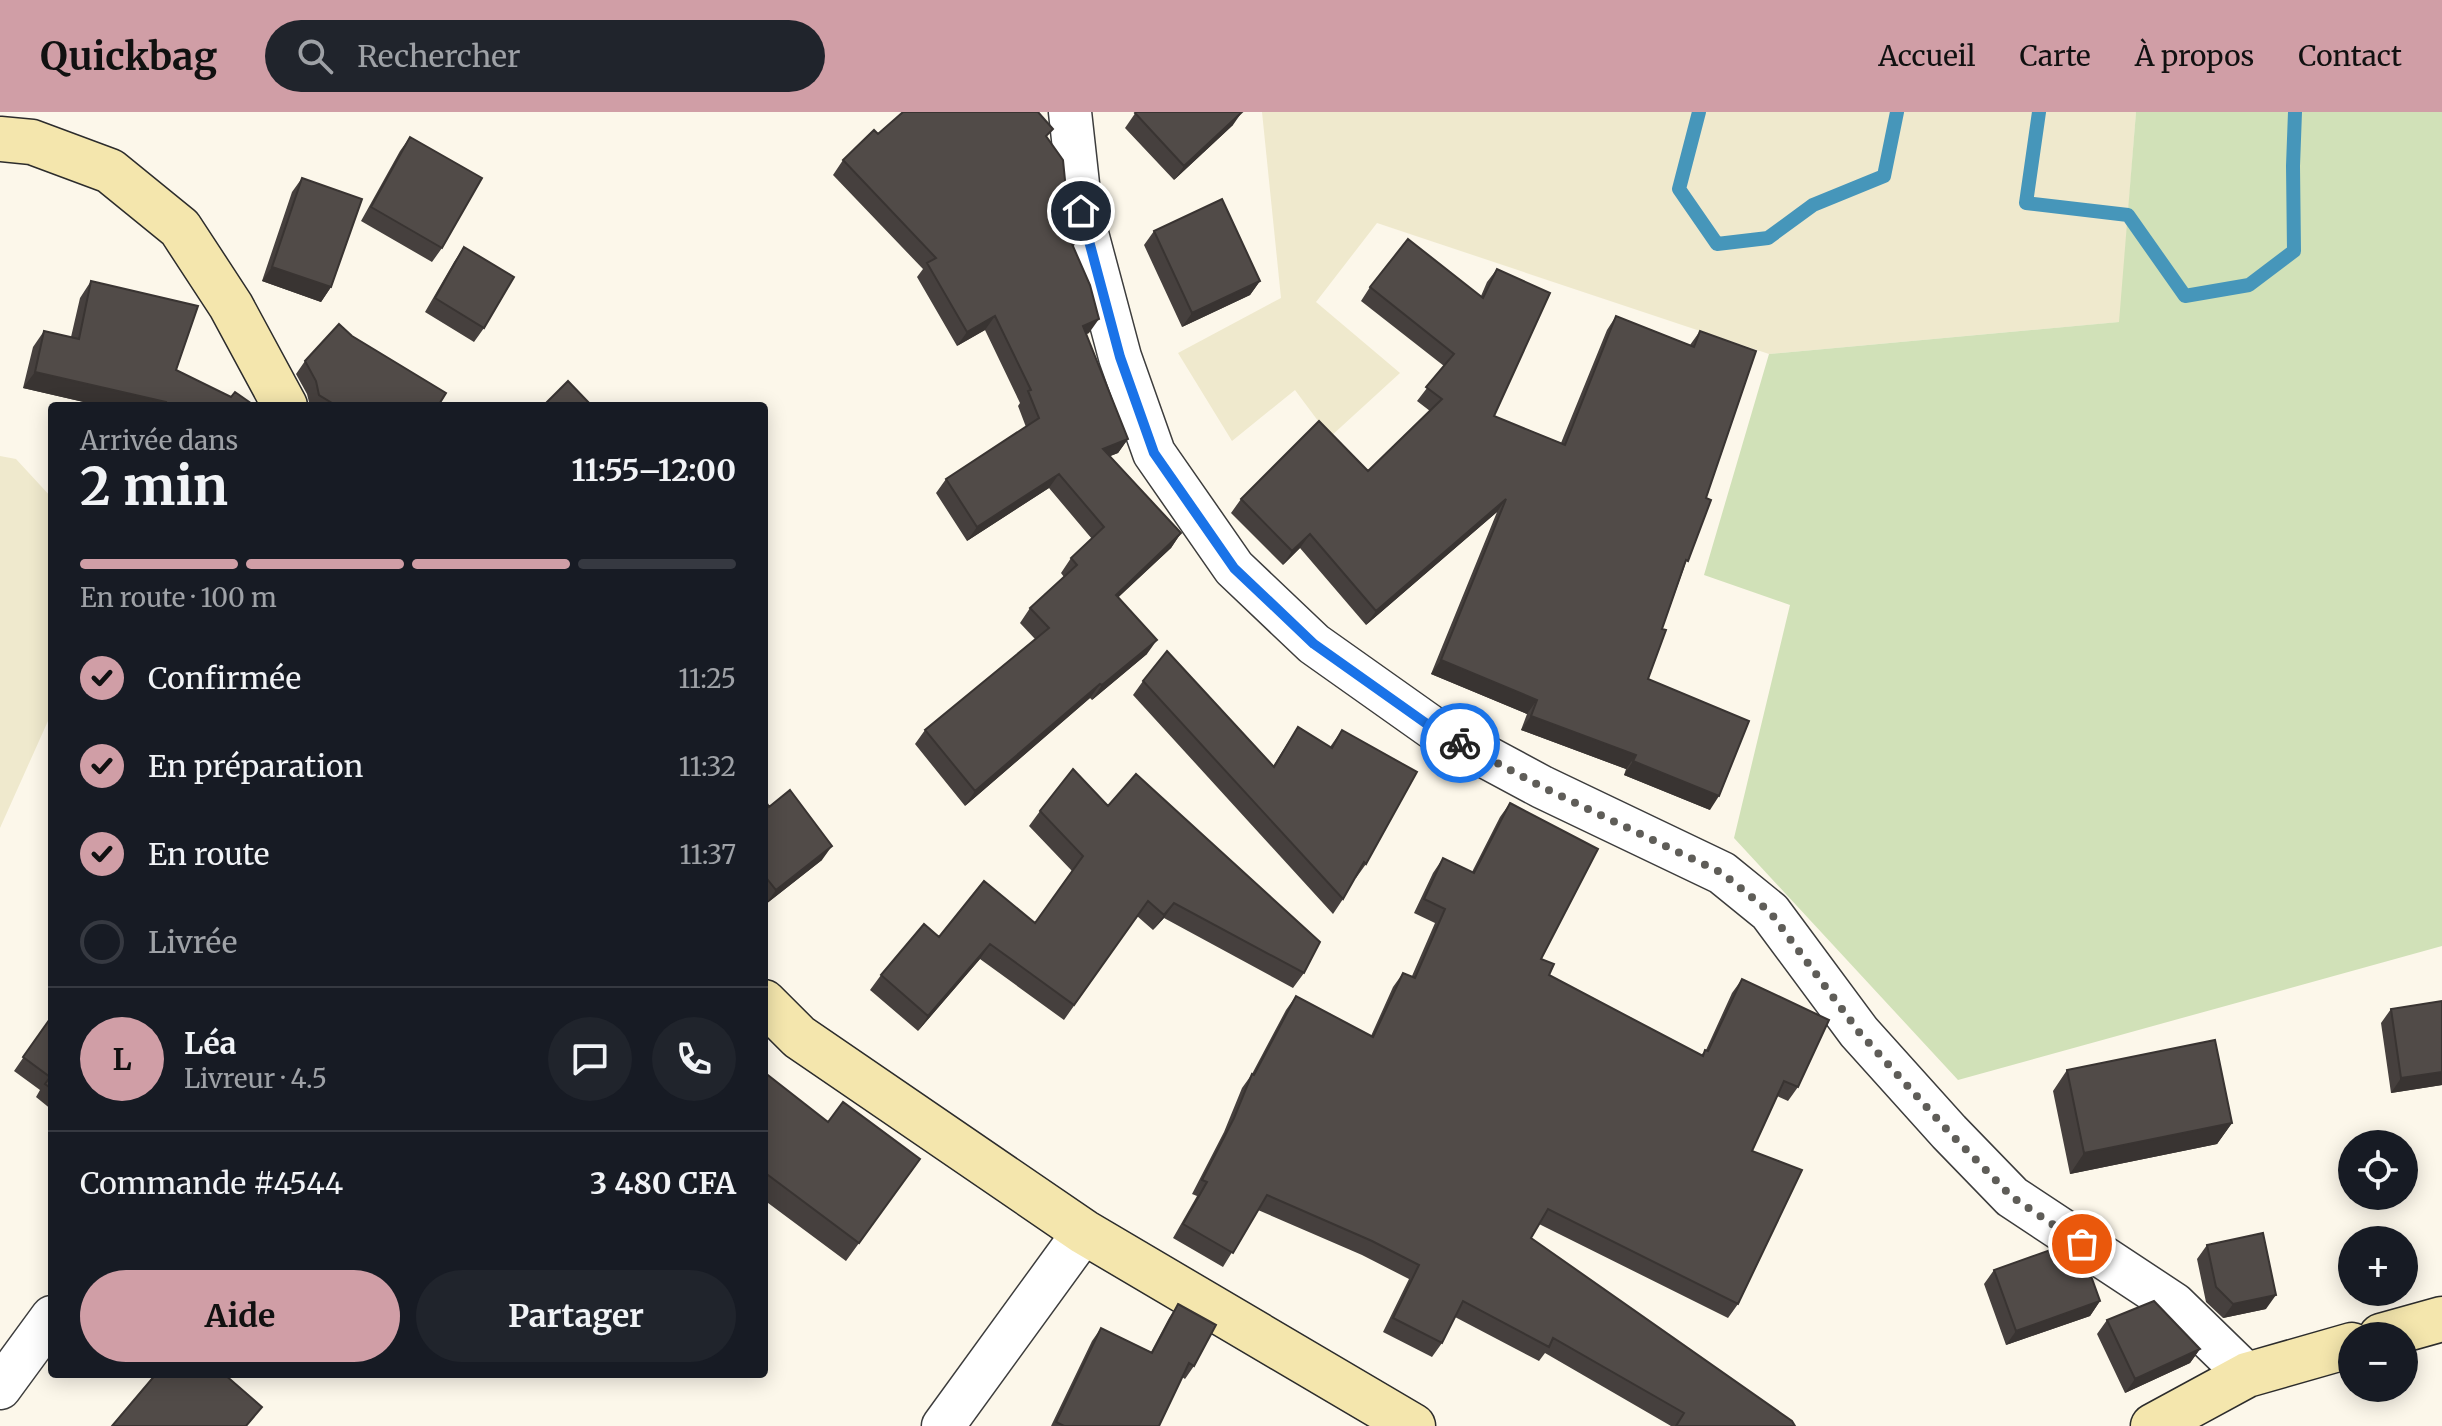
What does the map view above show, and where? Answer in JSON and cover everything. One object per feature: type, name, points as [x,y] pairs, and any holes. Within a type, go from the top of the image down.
[{"type":"street","points":[[1070,112],[1081,211],[1120,357],[1154,453],[1234,568],[1314,644],[1434,729],[1542,787],[1722,873],[1770,912],[1859,1032],[2012,1197],[2174,1304],[2247,1375]]},
{"type":"street","points":[[0,139],[32,142],[110,171],[180,228],[231,306],[283,402]]},
{"type":"street","points":[[768,1006],[799,1037],[1084,1232],[1413,1426]]},
{"type":"street","points":[[943,1426],[1084,1232]]},
{"type":"street","points":[[2418,1326],[2442,1319]]},
{"type":"street","points":[[0,1388],[48,1322]]},
{"type":"street","points":[[2153,1426],[2247,1375],[2338,1349]]},
{"type":"shaded area","points":[[1262,112],[2136,112],[2120,322],[1769,354],[1377,223],[1316,302],[1400,373],[1330,437],[1295,390],[1232,441],[1178,353],[1281,298]]},
{"type":"shaded area","points":[[0,456],[16,459],[48,494],[48,721],[0,828]]},
{"type":"green space","points":[[2136,112],[2442,112],[2442,946],[1958,1080],[1734,838],[1790,605],[1704,575],[1769,354],[2119,322]]},
{"type":"building","points":[[903,112],[1038,112],[1053,129],[1046,136],[1063,160],[1067,200],[1078,240],[1072,244],[1090,285],[1099,319],[1083,326],[1128,439],[1103,449],[1181,533],[1116,595],[1157,640],[1100,684],[975,791],[925,730],[1049,628],[1030,608],[1077,565],[1071,558],[1104,527],[1059,474],[977,527],[946,479],[1039,418],[1028,391],[1031,390],[995,316],[967,332],[927,263],[936,258],[843,160],[874,130],[878,134]]},
{"type":"building","points":[[1136,112],[1242,112],[1184,166]]},
{"type":"building","points":[[410,137],[482,178],[442,248],[371,207]]},
{"type":"building","points":[[302,178],[362,199],[331,287],[272,267]]},
{"type":"building","points":[[1222,199],[1260,281],[1192,313],[1154,231]]},
{"type":"building","points":[[1408,239],[1483,298],[1497,269],[1550,293],[1494,416],[1565,445],[1616,316],[1694,347],[1700,331],[1756,351],[1706,498],[1711,500],[1686,560],[1648,679],[1749,721],[1719,796],[1633,761],[1636,755],[1531,716],[1537,700],[1441,660],[1506,499],[1376,611],[1310,534],[1292,551],[1241,499],[1319,421],[1368,471],[1442,399],[1426,387],[1454,354],[1370,287]]},
{"type":"building","points":[[464,247],[514,277],[484,328],[435,298]]},
{"type":"building","points":[[91,281],[198,306],[176,370],[231,397],[235,392],[249,402],[166,402],[35,372],[44,331],[79,339]]},
{"type":"building","points":[[339,324],[352,336],[446,393],[440,402],[330,402],[319,395],[316,381],[305,361]]},
{"type":"building","points":[[568,381],[588,402],[547,402]]},
{"type":"building","points":[[1167,651],[1274,767],[1298,727],[1332,748],[1342,730],[1417,772],[1343,899],[1143,681]]},
{"type":"building","points":[[1073,769],[1108,806],[1136,774],[1320,942],[1304,973],[1174,903],[1164,915],[1148,901],[1074,1005],[990,944],[928,1016],[881,975],[924,924],[939,937],[984,881],[1035,923],[1083,856],[1040,811]]},
{"type":"building","points":[[790,790],[832,846],[776,890],[768,880],[769,807]]},
{"type":"building","points":[[1510,803],[1598,849],[1541,959],[1554,964],[1549,975],[1703,1056],[1742,979],[1829,1020],[1798,1087],[1784,1081],[1752,1151],[1802,1170],[1738,1304],[1548,1209],[1531,1238],[1795,1426],[1676,1426],[1684,1413],[1553,1338],[1549,1347],[1463,1301],[1442,1343],[1393,1318],[1419,1265],[1267,1195],[1233,1253],[1183,1224],[1207,1182],[1202,1180],[1234,1118],[1252,1074],[1296,996],[1373,1037],[1403,973],[1415,978],[1445,909],[1424,899],[1443,858],[1474,873]]},
{"type":"building","points":[[2442,1001],[2442,1072],[2401,1078],[2391,1009]]},
{"type":"building","points":[[48,1022],[48,1076],[23,1057]]},
{"type":"building","points":[[2215,1040],[2232,1123],[2084,1153],[2067,1070]]},
{"type":"building","points":[[768,1075],[828,1122],[843,1102],[920,1159],[859,1243],[768,1175]]},
{"type":"building","points":[[2263,1233],[2276,1295],[2233,1304],[2216,1287],[2207,1245]]},
{"type":"building","points":[[2070,1243],[2082,1251],[2100,1301],[2016,1331],[1994,1270]]},
{"type":"building","points":[[2154,1301],[2200,1349],[2135,1379],[2107,1320]]},
{"type":"building","points":[[1178,1304],[1216,1325],[1194,1366],[1189,1363],[1159,1426],[1064,1426],[1056,1422],[1101,1328],[1152,1353]]},
{"type":"building","points":[[153,1378],[229,1378],[262,1407],[246,1426],[112,1426]]},
{"type":"waterway","points":[[1699,112],[1679,189],[1717,244],[1768,238],[1813,205],[1884,176],[1897,112]]},
{"type":"waterway","points":[[2039,112],[2026,203],[2128,215],[2185,296],[2249,285],[2294,251],[2295,112]]},
{"type":"way so far","points":[[1460,743],[1542,787],[1722,873],[1770,912],[1859,1032],[2012,1197],[2082,1244]]},
{"type":"route","points":[[1081,211],[1120,357],[1154,453],[1234,568],[1314,644],[1434,729],[1460,743]]}]
